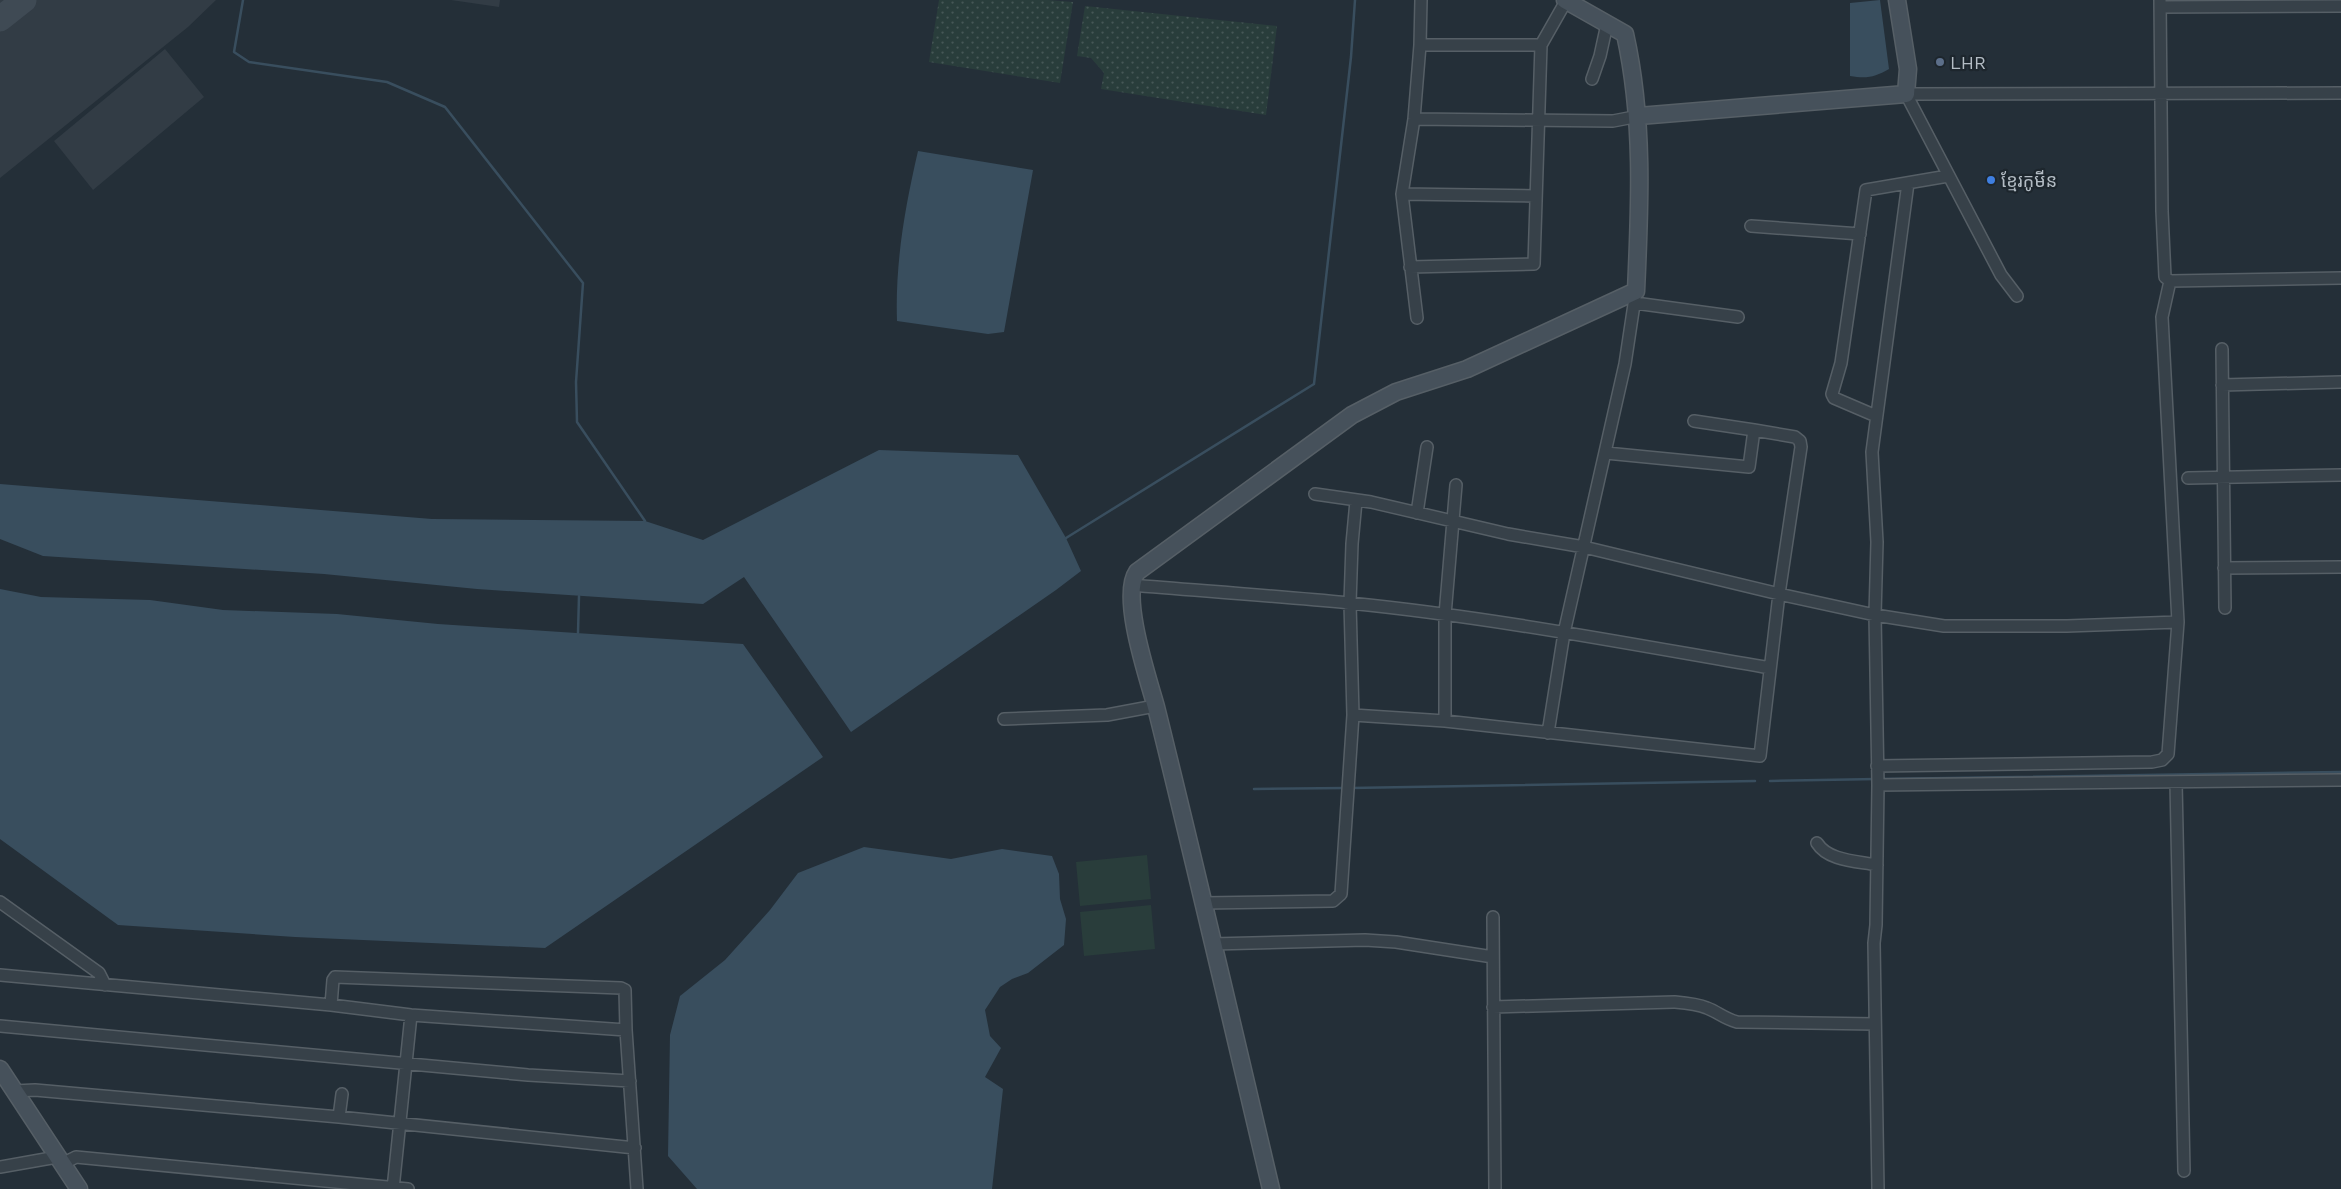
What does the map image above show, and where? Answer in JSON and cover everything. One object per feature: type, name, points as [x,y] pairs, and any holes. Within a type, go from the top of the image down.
[{"type":"street","points":[[1417,318],[1402,194],[1414,119],[1422,0]]},
{"type":"street","points":[[1410,267],[1534,264],[1537,120],[1541,45],[1566,0],[1625,34],[1634,72],[1638,116],[1640,206],[1636,297],[1625,364],[1606,453],[1564,633],[1548,733]]},
{"type":"street","points":[[1897,0],[1908,69],[1906,94],[2001,275],[2017,296]]},
{"type":"street","points":[[2341,6],[2160,4],[2165,277],[2170,280],[2341,278]]},
{"type":"street","points":[[1592,79],[1600,56],[1607,24]]},
{"type":"street","points":[[1420,45],[1541,45]]},
{"type":"street","points":[[1414,119],[1613,121],[1638,116],[1906,94],[2341,93]]},
{"type":"street","points":[[1876,416],[1834,398],[1832,394],[1842,363],[1866,190],[1948,176]]},
{"type":"street","points":[[1878,1189],[1874,943],[1876,925],[1878,784],[1875,615],[1877,542],[1872,452],[1908,183]]},
{"type":"street","points":[[1402,194],[1535,196]]},
{"type":"street","points":[[1751,226],[1860,234]]},
{"type":"street","points":[[1878,768],[2111,764],[2162,760],[2168,754],[2178,622],[2162,317],[2170,280]]},
{"type":"street","points":[[1271,1189],[1212,944],[1204,903],[1139,640],[1130,598],[1131,585],[1136,572],[1352,415],[1396,392],[1467,369],[1636,297],[1738,317]]},
{"type":"street","points":[[2222,349],[2225,608]]},
{"type":"street","points":[[2222,385],[2341,382]]},
{"type":"street","points":[[1353,715],[1444,721],[1760,756],[1779,594],[1800,441],[1795,437],[1694,421]]},
{"type":"street","points":[[1606,453],[1747,468],[1750,465],[1754,430]]},
{"type":"street","points":[[1417,512],[1427,447]]},
{"type":"street","points":[[2188,478],[2341,475]]},
{"type":"street","points":[[1444,721],[1445,615],[1456,486]]},
{"type":"street","points":[[1315,494],[1349,497],[1356,501],[1371,502],[1514,535],[1584,547],[1875,615],[1944,626],[2067,626],[2178,622]]},
{"type":"street","points":[[1204,903],[1337,899],[1341,894],[1353,715],[1350,603],[1356,501]]},
{"type":"street","points":[[2224,568],[2341,567]]},
{"type":"street","points":[[1131,585],[1350,603],[1445,615],[1770,668]]},
{"type":"street","points":[[1004,719],[1107,714],[1155,706]]},
{"type":"street","points":[[1878,784],[2341,780]]},
{"type":"street","points":[[2176,782],[2184,1171]]},
{"type":"street","points":[[1817,843],[1821,850],[1831,856],[1877,865]]},
{"type":"street","points":[[0,902],[99,973],[106,985]]},
{"type":"street","points":[[1493,917],[1495,1189]]},
{"type":"street","points":[[1212,944],[1365,940],[1396,942],[1493,957]]},
{"type":"street","points":[[0,975],[331,1005],[411,1015],[626,1030]]},
{"type":"street","points":[[331,1005],[333,980],[335,977],[621,988],[627,994],[626,1030],[637,1189]]},
{"type":"street","points":[[1493,1006],[1674,1002],[1709,1008],[1723,1018],[1737,1022],[1875,1024]]},
{"type":"street","points":[[393,1188],[404,1063],[411,1015]]},
{"type":"street","points":[[0,1026],[528,1075],[630,1081]]},
{"type":"street","points":[[0,1069],[79,1189]]},
{"type":"street","points":[[14,1091],[35,1090],[340,1117],[634,1148]]},
{"type":"street","points":[[340,1117],[342,1094]]},
{"type":"street","points":[[0,1166],[76,1157],[408,1189]]},
{"type":"shaded area","points":[[0,0],[216,0],[188,27],[0,178]]},
{"type":"shaded area","points":[[451,0],[500,0],[499,7]]},
{"type":"shaded area","points":[[165,49],[204,97],[93,190],[54,141]]},
{"type":"green space","points":[[939,0],[1048,0],[1073,2],[1060,83],[929,62]]},
{"type":"green space","points":[[1085,6],[1277,26],[1266,115],[1101,89],[1104,73],[1091,58],[1077,56]]},
{"type":"green space","points":[[1147,855],[1151,899],[1080,906],[1076,862]]},
{"type":"green space","points":[[1151,905],[1155,949],[1084,956],[1080,912]]},
{"type":"water","points":[[1880,0],[1889,69],[1871,77],[1850,76],[1850,3]]},
{"type":"water","points":[[918,151],[1033,170],[1004,332],[988,334],[897,321],[899,256]]},
{"type":"water","points":[[879,450],[1018,455],[1066,538],[1081,571],[851,732],[744,577],[703,604],[477,589],[324,574],[43,556],[0,539],[0,484],[432,519],[645,521],[703,540]]},
{"type":"water","points":[[0,589],[41,597],[150,600],[223,610],[337,614],[438,624],[743,644],[823,757],[545,948],[295,937],[118,925],[0,839]]},
{"type":"water","points":[[864,847],[951,859],[1002,849],[1052,856],[1059,874],[1060,899],[1066,919],[1064,945],[1028,973],[1012,979],[1000,987],[985,1010],[990,1036],[1001,1048],[985,1077],[1003,1089],[992,1189],[697,1189],[668,1156],[670,1035],[680,996],[725,960],[770,910],[798,873]]},
{"type":"waterway","points":[[243,0],[234,52],[249,62],[387,82],[445,107],[583,283],[576,382],[577,422],[645,521]]},
{"type":"waterway","points":[[1066,538],[1314,384],[1351,57],[1355,0]]},
{"type":"waterway","points":[[578,633],[579,596]]},
{"type":"waterway","points":[[1881,779],[2341,772]]},
{"type":"waterway","points":[[1770,781],[1876,779]]},
{"type":"waterway","points":[[1351,788],[1755,781]]},
{"type":"waterway","points":[[1254,789],[1345,788]]},
{"type":"taxiway","points":[[0,19],[24,0]]},
{"type":"place","name":"LHR","points":[[1940,62]]},
{"type":"place","name":"ខ្មែរកូមីន","points":[[1991,180]]}]
